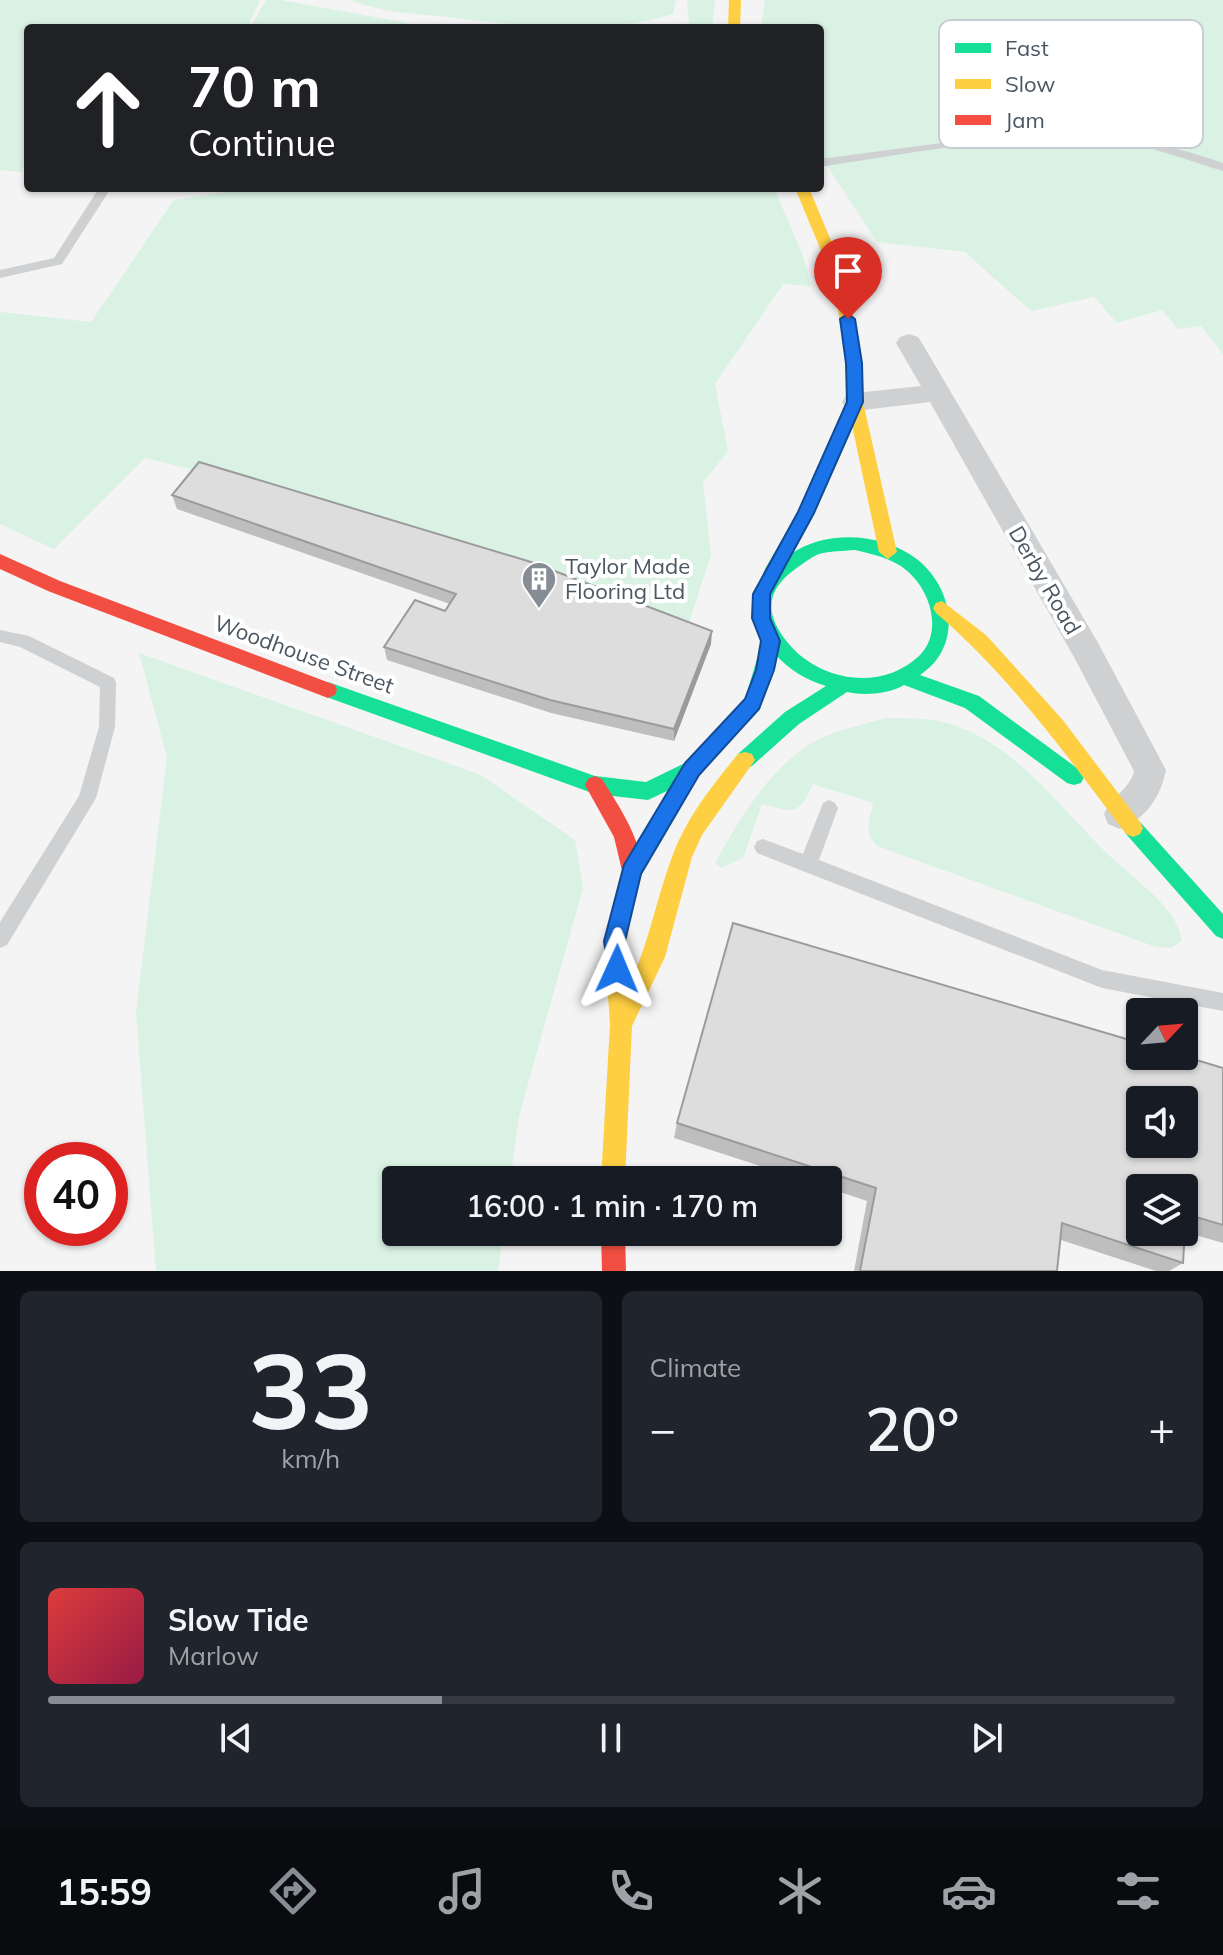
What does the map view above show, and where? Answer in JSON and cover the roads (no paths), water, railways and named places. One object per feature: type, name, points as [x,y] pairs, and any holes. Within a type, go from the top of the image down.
[{"type":"main road","points":[[734,24],[735,0]]},
{"type":"main road","points":[[804,192],[822,232],[844,302],[854,363],[855,402],[888,552]]},
{"type":"main road","points":[[855,402],[806,513],[771,573],[762,594],[761,618],[771,641],[788,661],[812,677],[841,686],[875,687],[907,678],[930,659],[942,635],[942,608]]},
{"type":"main road","points":[[771,573],[793,554],[823,544],[855,543],[888,552],[913,566],[931,586],[942,608],[980,640],[1055,725],[1120,814],[1223,929]]},
{"type":"main road","name":"Woodhouse Street","points":[[0,561],[54,586],[330,690],[595,785],[648,791],[692,769]]},
{"type":"main road","points":[[614,1166],[621,1024],[615,941],[631,872],[692,769],[753,703],[771,641]]},
{"type":"main road","points":[[907,678],[972,702],[1010,726],[1120,814]]},
{"type":"main road","points":[[621,1024],[655,955],[683,855],[719,790],[768,737],[804,706],[841,686]]},
{"type":"main road","points":[[595,785],[624,835],[631,872]]},
{"type":"main road","points":[[613,1246],[614,1271]]},
{"type":"street","name":"Derby Road","points":[[909,343],[1086,650],[1150,770],[1146,789],[1120,814]]},
{"type":"street","points":[[855,402],[885,401],[936,392]]},
{"type":"lane","points":[[824,162],[939,147]]},
{"type":"lane","points":[[1168,148],[1223,167]]},
{"type":"lane","points":[[0,274],[58,261],[102,192]]},
{"type":"lane","points":[[0,636],[23,641],[108,683],[107,727],[87,798],[0,939]]},
{"type":"lane","points":[[808,866],[829,808]]},
{"type":"lane","points":[[763,847],[1102,979],[1223,1002]]},
{"type":"place","name":"Taylor Made Flooring Ltd","points":[[539,610]]}]
